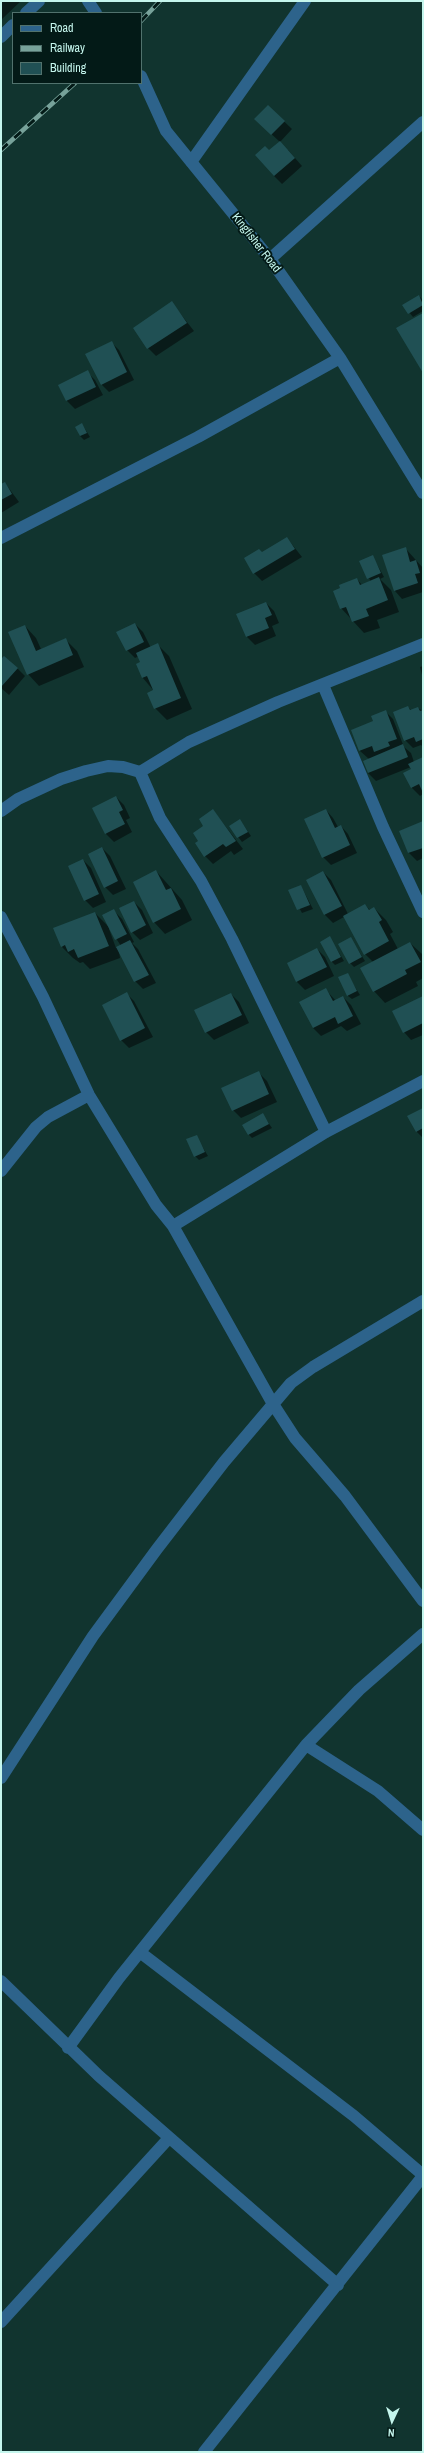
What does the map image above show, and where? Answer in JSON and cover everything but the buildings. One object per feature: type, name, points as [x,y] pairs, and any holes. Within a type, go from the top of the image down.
[{"type":"street","points":[[27,12],[39,1]]},
{"type":"street","points":[[88,1],[95,12]]},
{"type":"street","points":[[191,162],[305,1]]},
{"type":"street","points":[[1,37],[12,27]]},
{"type":"street","name":"Kingfisher Road","points":[[142,78],[155,111],[166,131],[270,259],[340,358],[423,493]]},
{"type":"street","points":[[270,259],[423,122]]},
{"type":"street","points":[[1,538],[198,437],[340,358]]},
{"type":"street","points":[[1,811],[18,799],[61,779],[86,771],[108,766],[123,767],[140,772],[189,742],[423,644]]},
{"type":"street","points":[[323,685],[383,827],[423,912]]},
{"type":"street","points":[[140,772],[160,818],[201,881],[232,939],[326,1132]]},
{"type":"street","points":[[1,917],[43,997],[89,1095],[152,1199],[173,1226],[273,1404],[295,1438],[345,1496],[423,1601]]},
{"type":"street","points":[[173,1226],[326,1132],[423,1081]]},
{"type":"street","points":[[1,1171],[36,1127],[48,1117],[89,1095]]},
{"type":"street","points":[[1,1778],[93,1636],[157,1548],[224,1462],[291,1383],[313,1367],[423,1301]]},
{"type":"street","points":[[68,2048],[119,1978],[141,1953],[306,1745],[359,1690],[423,1634]]},
{"type":"street","points":[[306,1745],[378,1791],[423,1830]]},
{"type":"street","points":[[141,1953],[348,2111],[423,2176],[204,2452]]},
{"type":"street","points":[[1,1981],[68,2048],[338,2285]]},
{"type":"street","points":[[1,2322],[169,2138]]},
{"type":"railway","points":[[142,20],[160,1]]},
{"type":"railway","points":[[1,150],[74,84]]}]
